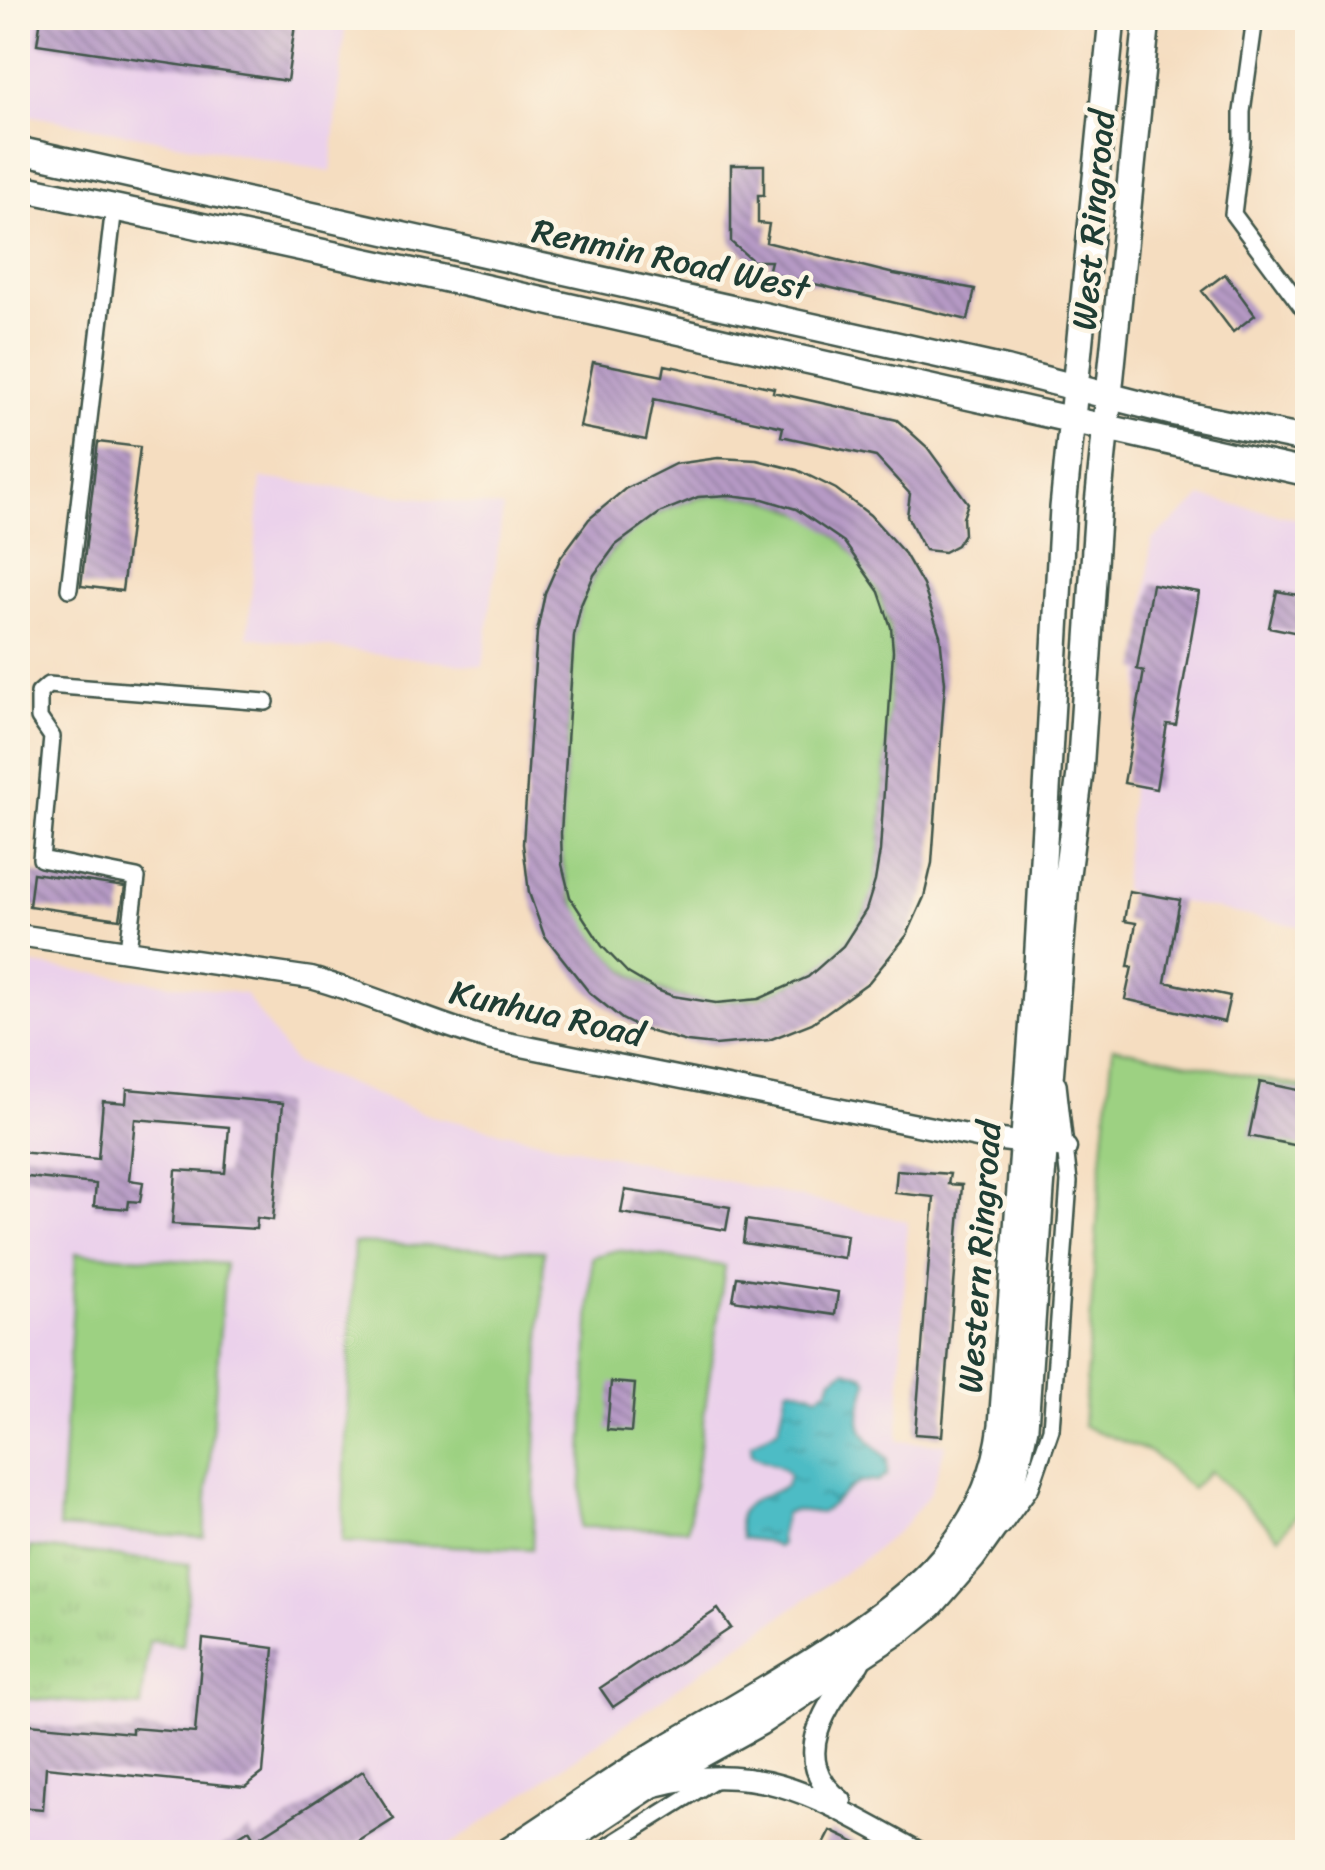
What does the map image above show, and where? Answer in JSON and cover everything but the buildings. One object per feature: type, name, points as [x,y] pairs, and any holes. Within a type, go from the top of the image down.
[{"type":"main road","name":"West Ringroad","points":[[1071,420],[1112,18]]},
{"type":"main road","name":"West Ringroad","points":[[1107,429],[1148,18]]},
{"type":"main road","name":"Renmin Road West","points":[[18,150],[1308,440]]},
{"type":"main road","name":"Renmin Road West","points":[[18,186],[1308,472]]},
{"type":"main road","name":"Western Ringroad","points":[[507,1852],[663,1750],[769,1690],[889,1610],[926,1578],[965,1530],[988,1487],[1000,1438],[1044,1145],[1037,966],[1071,420]]},
{"type":"main road","name":"Western Ringroad","points":[[549,1852],[760,1722],[931,1605],[984,1543],[1010,1495],[1023,1441],[1044,1145],[1107,429]]},
{"type":"street","points":[[1254,18],[1233,214],[1308,316]]},
{"type":"street","points":[[69,589],[114,207]]},
{"type":"street","points":[[128,949],[137,878],[41,859],[52,738],[39,718],[39,693],[48,685],[266,702]]},
{"type":"street","name":"Kunhua Road","points":[[18,934],[311,978],[358,991],[446,1028],[492,1040],[977,1137],[1044,1145]]},
{"type":"street","points":[[867,1652],[821,1717],[815,1750],[819,1774],[825,1788],[838,1800],[935,1852]]},
{"type":"street","points":[[648,1788],[689,1778],[767,1781],[804,1791],[918,1852]]},
{"type":"street","points":[[599,1852],[717,1778]]},
{"type":"shaded area","points":[[18,18],[346,18],[331,172],[18,113]]},
{"type":"shaded area","points":[[261,478],[503,508],[483,667],[248,637]]},
{"type":"shaded area","points":[[1202,497],[1307,521],[1307,928],[1123,890],[1151,541]]},
{"type":"shaded area","points":[[18,963],[245,994],[294,1063],[431,1116],[907,1221],[898,1441],[946,1444],[931,1492],[904,1526],[865,1558],[440,1852],[18,1852]]},
{"type":"green space","points":[[729,495],[792,509],[842,541],[876,589],[893,651],[880,851],[872,896],[859,923],[833,956],[799,981],[744,1000],[703,1001],[665,992],[631,973],[602,947],[580,914],[566,876],[561,833],[574,636],[592,581],[607,557],[648,520],[700,498]]},
{"type":"green space","points":[[1113,1047],[1307,1088],[1307,1502],[1279,1537],[1210,1471],[1192,1489],[1152,1453],[1083,1426]]},
{"type":"green space","points":[[354,1243],[544,1251],[532,1549],[342,1542]]},
{"type":"green space","points":[[617,1250],[725,1266],[688,1529],[580,1527],[592,1257]]},
{"type":"green space","points":[[76,1253],[225,1264],[204,1537],[59,1528]]},
{"type":"green space","points":[[30,1547],[190,1564],[183,1645],[149,1641],[141,1707],[18,1698],[18,1650]]},
{"type":"water","points":[[846,1370],[864,1376],[868,1382],[861,1424],[868,1440],[887,1458],[887,1475],[877,1482],[853,1486],[820,1513],[785,1513],[781,1544],[777,1547],[742,1538],[739,1525],[744,1508],[786,1486],[789,1475],[752,1455],[751,1444],[779,1428],[787,1389],[819,1395],[828,1389],[832,1378]]}]
